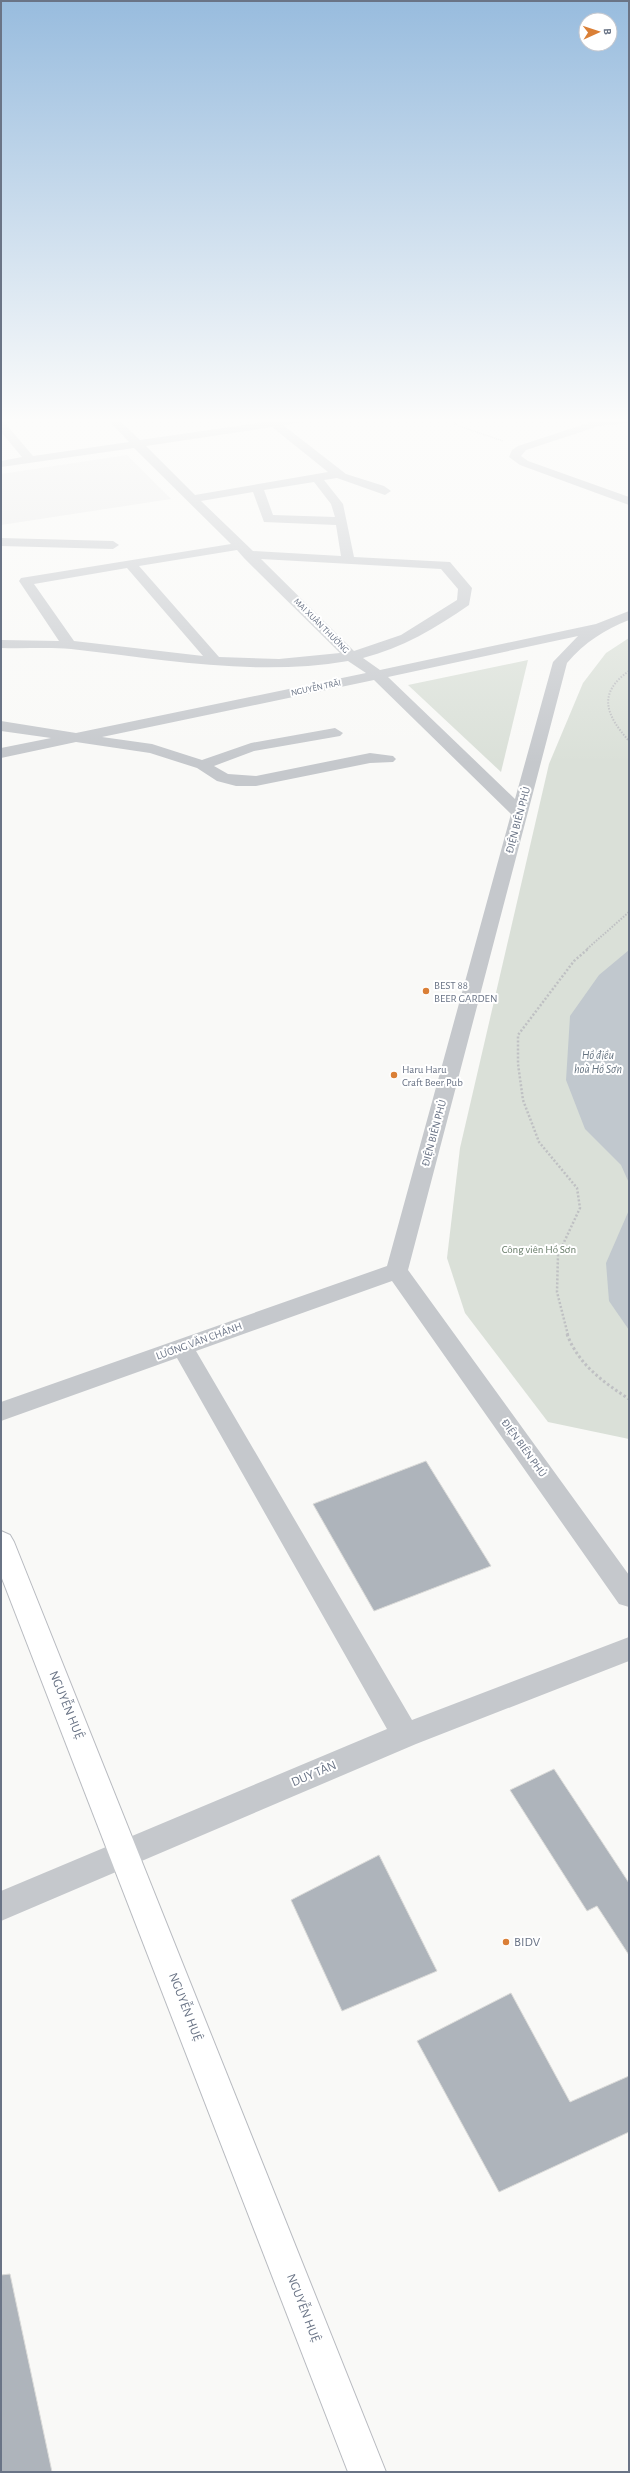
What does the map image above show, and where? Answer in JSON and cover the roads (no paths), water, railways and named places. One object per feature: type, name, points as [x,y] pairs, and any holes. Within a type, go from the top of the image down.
[{"type":"main road","name":"NGUYỄN HUỆ","points":[[1,1542],[125,1853],[367,2472]]},
{"type":"street","name":"MAI XUÂN THƯỞNG","points":[[227,533],[351,656],[377,675],[520,813]]},
{"type":"street","points":[[344,533],[348,560]]},
{"type":"street","points":[[1,542],[113,545]]},
{"type":"street","points":[[1,644],[69,645],[214,660],[290,664],[351,656],[396,643],[446,615],[464,602],[465,588],[445,565],[348,560],[245,551],[130,564],[26,581],[69,645]]},
{"type":"street","points":[[130,564],[214,660]]},
{"type":"street","name":"NGUYỄN TRÃI","points":[[1,753],[600,627],[627,617]]},
{"type":"street","name":"ĐIỆN BIÊN PHỦ","points":[[600,627],[575,645],[560,662],[397,1271],[629,1596]]},
{"type":"street","points":[[1,726],[152,749],[203,765],[224,778],[236,781],[256,780],[370,758],[388,758]]},
{"type":"street","points":[[203,765],[224,754],[254,746],[335,733]]},
{"type":"street","name":"LƯƠNG VĂN CHÁNH","points":[[1,1412],[397,1271]]},
{"type":"street","points":[[182,1347],[406,1735]]},
{"type":"street","name":"DUY TÂN","points":[[1,1906],[406,1735],[629,1649]]},
{"type":"water","name":"Hồ điều hoà Hồ Sơn","points":[[629,950],[629,1183],[621,1165],[585,1129],[566,1080],[570,1016],[599,975]]},
{"type":"water","points":[[629,1210],[629,1330],[609,1301],[606,1263]]},
{"type":"place","name":"BEST 88 BEER GARDEN","points":[[426,991]]},
{"type":"place","name":"Haru Haru Craft Beer Pub","points":[[394,1075]]},
{"type":"place","name":"BIDV","points":[[506,1942]]},
{"type":"park label","name":"Công viên Hồ Sơn","points":[[539,1249]]}]
